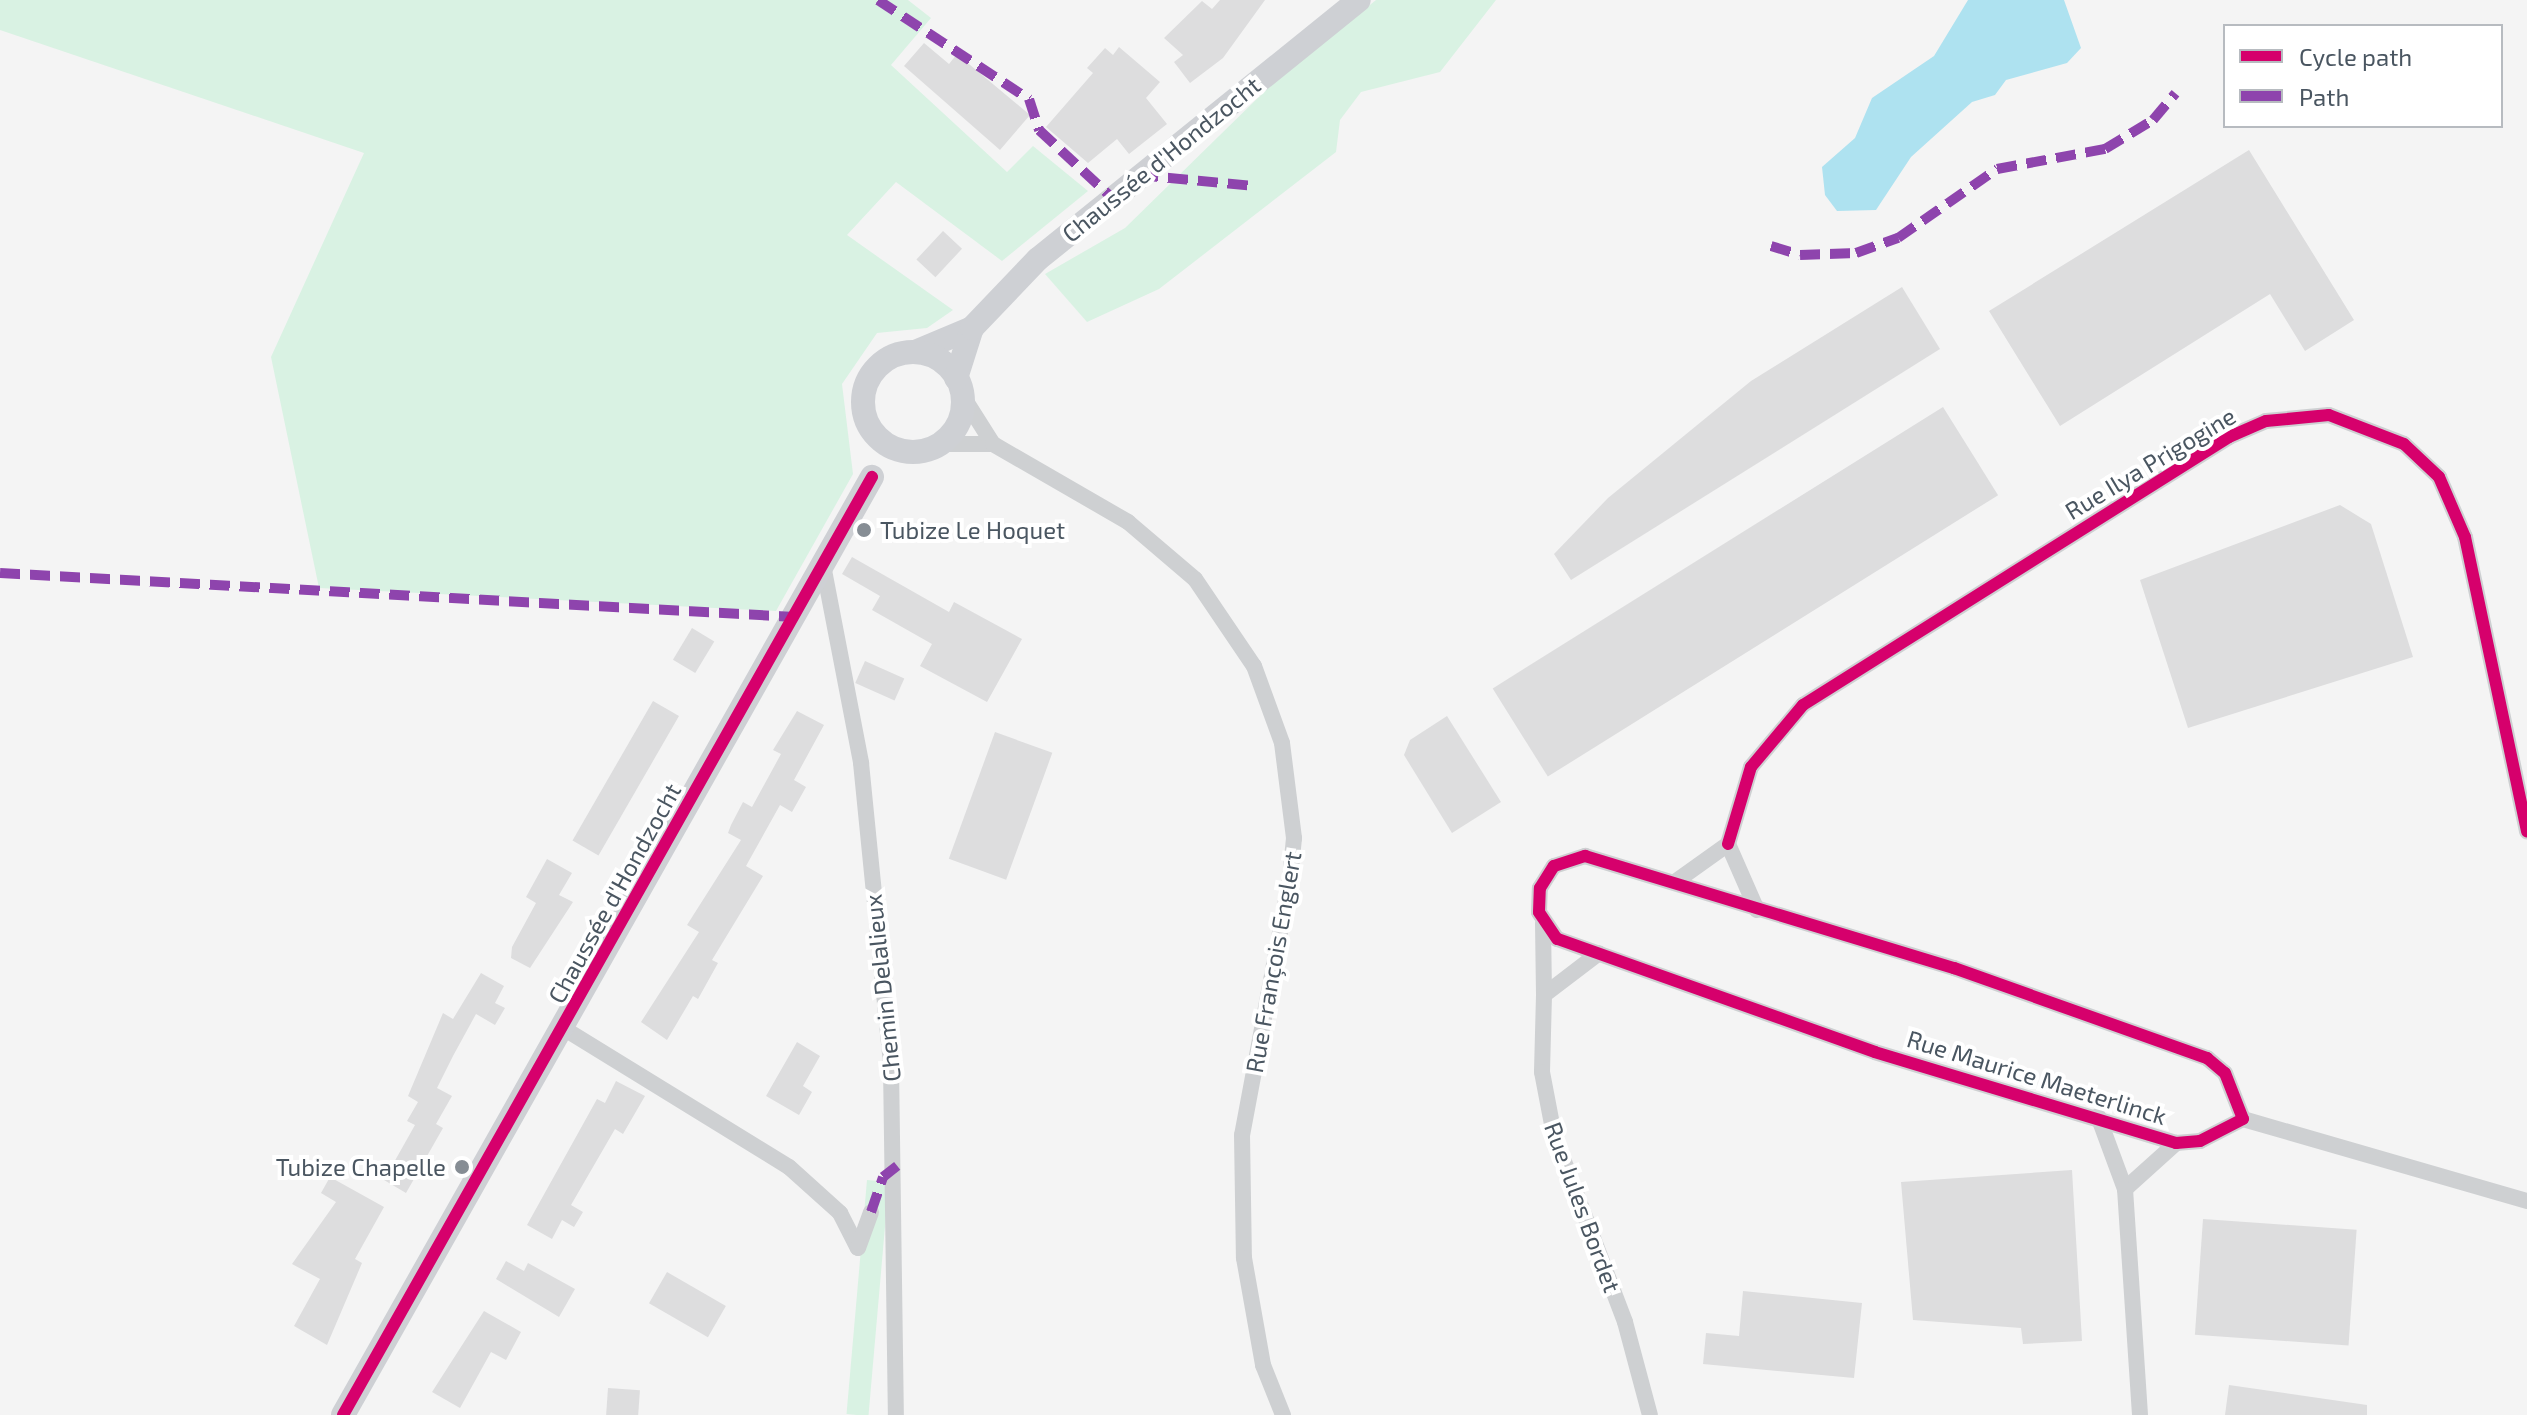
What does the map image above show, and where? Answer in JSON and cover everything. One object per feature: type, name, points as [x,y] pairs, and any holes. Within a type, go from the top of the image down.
[{"type":"main road","name":"Chaussée d'Hondzocht","points":[[972,328],[1111,197],[1359,0]]},
{"type":"main road","points":[[972,328],[959,386],[960,421],[940,444],[916,452],[872,477],[863,401],[873,372],[972,328]]},
{"type":"main road","points":[[915,352],[944,363],[959,386]]},
{"type":"main road","points":[[868,423],[887,445],[916,452]]},
{"type":"main road","name":"Chaussée d'Hondzocht","points":[[343,1415],[872,477]]},
{"type":"street","points":[[959,386],[993,444]]},
{"type":"street","name":"Rue Ilya Prigogine","points":[[1728,844],[1751,767],[1803,705],[2229,437],[2266,421],[2329,415],[2404,444],[2439,477],[2465,537],[2527,832]]},
{"type":"street","points":[[940,444],[993,444]]},
{"type":"street","name":"Rue François Englert","points":[[993,444],[1128,522],[1195,579],[1235,632],[1276,721],[1294,838],[1242,1135],[1244,1258],[1263,1365],[1283,1415]]},
{"type":"street","name":"Chemin Delalieux","points":[[823,565],[861,763],[891,1066],[896,1415]]},
{"type":"street","points":[[1675,882],[1728,844],[1757,910]]},
{"type":"street","points":[[1543,923],[1537,901],[1544,878],[1572,858],[1675,882],[1757,910],[1954,968],[2207,1058],[2225,1073],[2243,1119],[2527,1201]]},
{"type":"street","name":"Rue Maurice Maeterlinck","points":[[1543,923],[1557,939],[1875,1052],[2098,1116],[2176,1143],[2200,1141],[2243,1119]]},
{"type":"street","name":"Rue Jules Bordet","points":[[1543,923],[1542,1072],[1554,1135],[1625,1322],[1650,1415]]},
{"type":"street","points":[[1544,995],[1599,953]]},
{"type":"street","points":[[563,1028],[789,1167],[840,1213],[858,1248],[871,1212]]},
{"type":"street","points":[[2098,1116],[2125,1189],[2140,1415]]},
{"type":"street","points":[[2125,1189],[2176,1143]]},
{"type":"green space","points":[[0,0],[908,0],[931,18],[891,65],[1007,172],[1033,146],[1088,191],[1002,261],[896,182],[847,235],[953,310],[927,328],[877,333],[842,384],[853,474],[776,611],[319,588],[271,357],[364,153],[0,30]]},
{"type":"green space","points":[[1376,0],[1496,0],[1440,72],[1361,92],[1340,120],[1336,152],[1159,289],[1087,322],[1045,274],[1125,228],[1267,89]]},
{"type":"green space","points":[[867,1180],[889,1182],[869,1415],[847,1414]]},
{"type":"water","points":[[1968,0],[2064,0],[2081,48],[2067,63],[2006,80],[1995,95],[1972,102],[1911,157],[1876,210],[1837,211],[1825,195],[1822,167],[1855,138],[1872,98],[1934,56]]},
{"type":"building","points":[[1220,0],[1265,0],[1223,58],[1190,83],[1174,62],[1183,55],[1164,38],[1202,1],[1212,9]]},
{"type":"building","points":[[924,43],[949,64],[957,54],[1030,115],[1000,150],[904,66]]},
{"type":"building","points":[[1119,47],[1160,82],[1146,98],[1167,124],[1129,154],[1117,139],[1088,163],[1046,127],[1093,73],[1087,68],[1105,48],[1113,55]]},
{"type":"building","points":[[2249,150],[2354,320],[2305,351],[2270,294],[2060,426],[1989,311]]},
{"type":"building","points":[[943,231],[962,249],[935,277],[916,260]]},
{"type":"building","points":[[1902,287],[1940,349],[1571,580],[1554,554],[1608,498],[1751,381]]},
{"type":"building","points":[[1943,407],[1998,495],[1548,777],[1493,688]]},
{"type":"building","points":[[2340,505],[2371,524],[2413,657],[2188,728],[2140,580]]},
{"type":"building","points":[[852,557],[949,612],[954,602],[1022,639],[987,702],[920,666],[932,644],[872,610],[880,596],[842,574]]},
{"type":"building","points":[[692,628],[714,641],[695,673],[673,660]]},
{"type":"building","points":[[865,661],[904,678],[895,700],[855,683]]},
{"type":"building","points":[[653,701],[679,716],[598,855],[572,840]]},
{"type":"building","points":[[797,711],[824,725],[794,780],[806,787],[792,812],[780,805],[746,866],[763,876],[712,960],[718,963],[698,999],[693,996],[667,1040],[641,1022],[699,932],[687,925],[741,840],[728,833],[731,825],[743,802],[752,807],[781,754],[773,750]]},
{"type":"building","points":[[1447,716],[1501,802],[1452,833],[1404,755],[1410,740]]},
{"type":"building","points":[[995,732],[1052,753],[1006,880],[949,859]]},
{"type":"building","points":[[547,859],[572,873],[559,895],[573,902],[530,968],[511,958],[512,947],[536,903],[526,897]]},
{"type":"building","points":[[481,973],[504,986],[495,1003],[505,1008],[495,1025],[476,1014],[453,1056],[437,1088],[452,1096],[436,1124],[443,1128],[406,1193],[384,1180],[415,1125],[407,1121],[418,1102],[408,1096],[443,1013],[453,1019]]},
{"type":"building","points":[[797,1042],[820,1056],[803,1086],[812,1092],[799,1115],[766,1096]]},
{"type":"building","points":[[616,1081],[645,1096],[623,1134],[615,1129],[571,1205],[583,1212],[574,1227],[562,1220],[552,1239],[527,1225],[597,1099],[605,1103]]},
{"type":"building","points":[[2072,1170],[2082,1341],[2023,1344],[2021,1328],[1913,1320],[1901,1182]]},
{"type":"building","points":[[330,1177],[384,1207],[355,1259],[362,1263],[327,1345],[294,1326],[320,1279],[292,1264],[336,1202],[321,1193]]},
{"type":"building","points":[[2203,1219],[2357,1230],[2349,1345],[2195,1335]]},
{"type":"building","points":[[506,1261],[524,1271],[528,1263],[575,1289],[559,1317],[496,1279]]},
{"type":"building","points":[[667,1272],[726,1306],[708,1337],[649,1303]]},
{"type":"building","points":[[1743,1291],[1862,1303],[1854,1378],[1703,1364],[1706,1333],[1739,1336]]},
{"type":"building","points":[[484,1311],[521,1332],[506,1360],[491,1352],[460,1408],[432,1392]]},
{"type":"building","points":[[2229,1385],[2367,1405],[2367,1415],[2225,1415]]},
{"type":"building","points":[[608,1388],[640,1390],[638,1415],[606,1415]]},
{"type":"marked path","points":[[878,0],[1029,99],[1039,130],[1111,197]]},
{"type":"marked path","points":[[1771,246],[1800,255],[1856,253],[1898,238],[1997,169],[2105,149],[2153,120],[2176,93]]},
{"type":"marked path","points":[[1138,175],[1255,186]]},
{"type":"marked path","points":[[0,573],[795,617]]},
{"type":"marked path","points":[[871,1212],[883,1177],[897,1166]]},
{"type":"cycle path","points":[[1728,844],[1751,767],[1803,705],[2229,437],[2266,421],[2329,415],[2404,444],[2439,477],[2465,537],[2527,832]]},
{"type":"cycle path","points":[[343,1415],[872,477]]},
{"type":"cycle path","points":[[1585,856],[1954,968],[2207,1058],[2225,1073],[2243,1119],[2200,1141],[2176,1143],[1875,1052],[1557,939],[1539,912],[1540,888],[1554,866],[1585,856]]},
{"type":"place","name":"Tubize Le Hoquet","points":[[864,530]]},
{"type":"place","name":"Tubize Chapelle","points":[[462,1167]]}]
